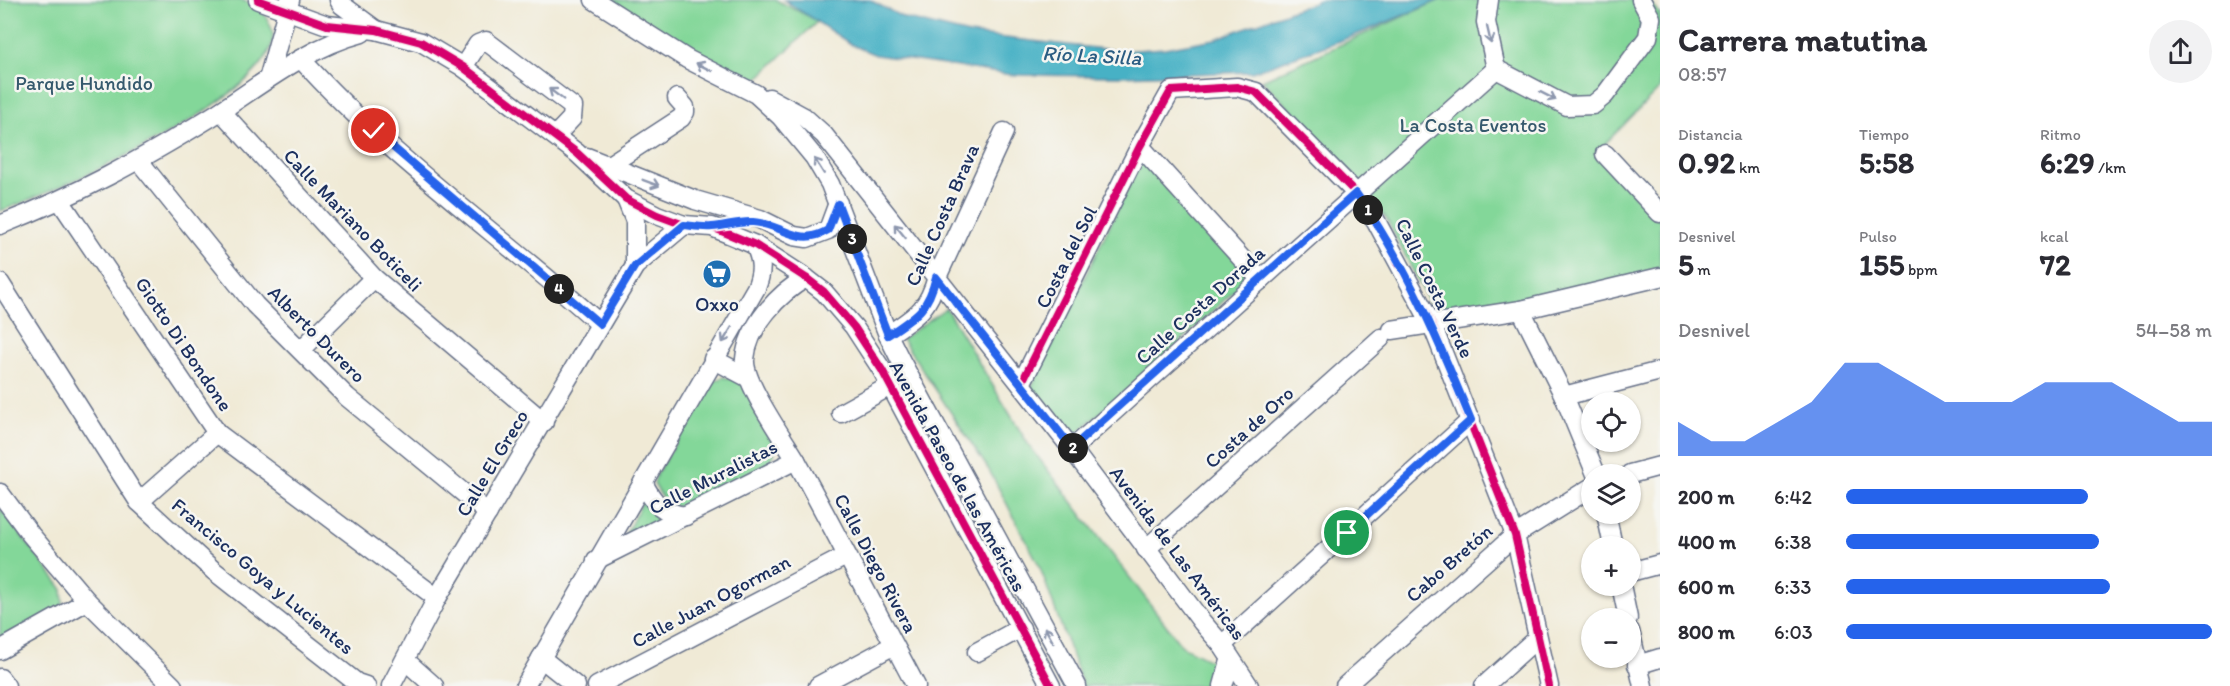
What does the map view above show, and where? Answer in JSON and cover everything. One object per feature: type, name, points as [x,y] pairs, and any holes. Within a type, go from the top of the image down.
[{"type":"street","points":[[339,0],[342,5],[376,30]]},
{"type":"street","name":"Avenida Paseo de las Américas","points":[[594,0],[687,58],[756,94],[781,117],[814,157],[830,184],[888,335],[1077,686]]},
{"type":"street","points":[[1489,0],[1486,22],[1496,69],[1567,106],[1593,105],[1605,94],[1648,37],[1651,18],[1641,0]]},
{"type":"street","points":[[259,1],[279,37]]},
{"type":"street","name":"Avenida Paseo de las Américas","points":[[259,1],[288,5],[327,25],[376,30],[421,42],[463,67],[555,136],[577,153],[626,199],[657,215],[684,225],[712,228],[756,245],[824,292],[854,327],[890,386],[1051,686]]},
{"type":"street","points":[[269,76],[288,5]]},
{"type":"street","points":[[0,225],[61,202],[139,161],[220,111],[269,76],[301,59],[343,38],[376,30]]},
{"type":"street","points":[[463,67],[478,44],[486,41],[573,107],[572,118],[555,136]]},
{"type":"street","points":[[301,59],[332,93],[416,169],[600,324]]},
{"type":"street","name":"Calle Costa Dorada","points":[[1072,448],[1496,69]]},
{"type":"street","name":"Calle Costa Verde","points":[[1140,146],[1171,91],[1225,87],[1247,89],[1256,92],[1356,193],[1376,221],[1432,326],[1471,420],[1515,535],[1549,686]]},
{"type":"street","points":[[756,94],[782,104],[804,117],[824,135],[936,277]]},
{"type":"street","points":[[609,165],[681,118],[686,112],[685,107],[677,98]]},
{"type":"street","name":"Calle Mariano Boticeli","points":[[220,111],[374,279],[544,422]]},
{"type":"street","name":"Calle Costa Brava","points":[[888,335],[920,314],[931,298],[936,277],[1004,132]]},
{"type":"street","points":[[1140,146],[1261,280]]},
{"type":"street","name":"Costa del Sol","points":[[1021,384],[1140,146]]},
{"type":"street","points":[[577,153],[695,200],[719,205],[777,226],[794,236],[807,238],[820,235],[828,230],[838,204]]},
{"type":"street","points":[[1605,154],[1660,213]]},
{"type":"street","name":"Alberto Durero","points":[[139,161],[255,305],[347,397],[488,513]]},
{"type":"street","points":[[626,199],[635,221],[635,266]]},
{"type":"street","name":"Giotto Di Bondone","points":[[61,202],[217,434],[437,598]]},
{"type":"street","points":[[712,228],[736,222],[777,226]]},
{"type":"street","name":"Calle El Greco","points":[[391,686],[437,598],[635,266],[684,225]]},
{"type":"street","name":"Calle Muralistas","points":[[525,686],[761,276],[762,261],[756,245]]},
{"type":"street","name":"Avenida de Las Américas","points":[[936,277],[1072,448],[1249,686]]},
{"type":"street","name":"Costa de Oro","points":[[1146,549],[1387,334],[1521,310],[1660,277]]},
{"type":"street","points":[[747,377],[745,360],[749,342],[773,303],[782,293],[806,278]]},
{"type":"street","points":[[301,350],[374,279]]},
{"type":"street","name":"Francisco Goya y Lucientes","points":[[0,283],[139,502],[214,571],[259,608],[357,683],[366,686]]},
{"type":"street","points":[[1521,310],[1564,396],[1592,464]]},
{"type":"street","points":[[713,359],[747,377]]},
{"type":"street","points":[[1564,396],[1660,371]]},
{"type":"street","name":"Calle Muralistas","points":[[596,561],[796,460],[747,377]]},
{"type":"street","points":[[840,412],[890,386]]},
{"type":"street","points":[[1223,686],[1226,653],[1471,420]]},
{"type":"street","points":[[139,502],[217,434]]},
{"type":"street","name":"Calle Diego Rivera","points":[[796,460],[916,686]]},
{"type":"street","points":[[1641,471],[1660,466]]},
{"type":"street","points":[[643,482],[651,498],[659,507],[670,514],[686,516]]},
{"type":"street","points":[[0,493],[31,535],[87,601],[173,686]]},
{"type":"street","name":"Cabo Bretón","points":[[1345,686],[1515,535],[1581,494]]},
{"type":"street","name":"Calle Juan Ogorman","points":[[597,686],[846,556]]},
{"type":"street","points":[[1641,569],[1660,564]]},
{"type":"street","points":[[0,650],[87,601]]},
{"type":"street","points":[[977,652],[1021,627]]},
{"type":"street","points":[[1484,686],[1538,638]]},
{"type":"street","points":[[818,686],[894,645]]},
{"type":"street","points":[[541,658],[576,686]]},
{"type":"street","points":[[1641,663],[1660,658]]},
{"type":"street","points":[[406,661],[434,686]]},
{"type":"street","points":[[1638,668],[1643,686]]},
{"type":"street","points":[[0,678],[6,686]]},
{"type":"green space","name":"Parque Hundido","points":[[0,0],[241,0],[261,10],[272,30],[267,55],[244,82],[206,110],[112,163],[0,211]]},
{"type":"green space","points":[[608,0],[776,0],[818,21],[754,82],[702,60]]},
{"type":"green space","name":"La Costa Eventos","points":[[1440,0],[1648,0],[1660,14],[1660,88],[1595,154],[1660,220],[1660,271],[1523,302],[1435,314],[1386,218],[1355,177],[1262,80]]},
{"type":"green space","points":[[1141,161],[1251,275],[1159,362],[1070,439],[1029,392]]},
{"type":"green space","points":[[946,308],[1028,444],[1182,646],[1220,665],[1212,686],[1083,686],[1039,565],[989,470],[902,339]]},
{"type":"green space","points":[[723,377],[741,381],[776,442],[774,455],[768,464],[683,508],[666,504],[654,484],[656,475],[713,382]]},
{"type":"green space","points":[[642,502],[663,522],[620,546]]},
{"type":"green space","points":[[0,508],[62,588],[63,603],[54,617],[0,648]]},
{"type":"water","name":"Río La Silla","points":[[784,0],[870,0],[904,18],[969,34],[1122,51],[1165,48],[1215,39],[1320,0],[1440,0],[1353,36],[1252,72],[1120,76],[1012,75],[876,55],[852,45]]},
{"type":"cycle path","points":[[258,0],[327,25],[376,30],[421,42],[463,67],[577,153],[626,199],[657,215],[684,225],[712,227],[755,245],[824,292],[854,327],[882,370],[1051,686]]},
{"type":"cycle path","points":[[1021,384],[1140,146],[1171,91],[1237,87],[1256,92],[1356,193],[1376,221],[1432,325],[1515,535],[1549,686]]},
{"type":"place","name":"Oxxo","points":[[717,274]]},
{"type":"route","points":[[374,131],[600,324],[635,266],[684,225],[712,228],[736,222],[754,222],[777,226],[794,236],[807,238],[820,235],[828,230],[838,204],[888,335],[920,314],[931,298],[936,277],[1072,448],[1356,193],[1376,221],[1432,326],[1471,420],[1347,533]]}]
